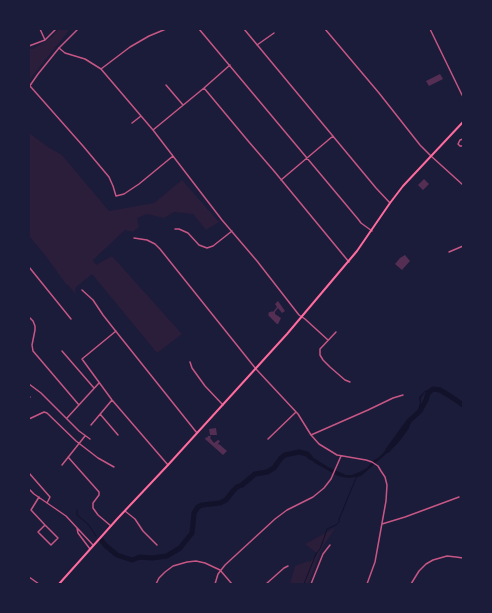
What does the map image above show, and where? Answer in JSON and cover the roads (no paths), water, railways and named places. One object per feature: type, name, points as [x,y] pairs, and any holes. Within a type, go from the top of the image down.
[{"type":"main road","points":[[60,584],[90,549],[302,317],[349,262],[403,186],[463,122]]},
{"type":"street","points":[[40,29],[45,40]]},
{"type":"street","points":[[29,46],[45,40],[56,29]]},
{"type":"street","points":[[78,29],[59,48],[29,85],[109,177],[116,196],[124,194],[139,184],[173,156]]},
{"type":"street","points":[[101,69],[130,48],[150,36],[166,29]]},
{"type":"street","points":[[199,29],[359,220],[372,231]]},
{"type":"street","points":[[244,29],[390,203]]},
{"type":"street","points":[[325,29],[379,92],[420,145],[463,185]]},
{"type":"street","points":[[430,29],[463,97]]},
{"type":"street","points":[[258,45],[274,33]]},
{"type":"street","points":[[59,48],[65,54],[85,58],[101,69],[153,130],[295,311],[328,340]]},
{"type":"street","points":[[153,130],[230,65]]},
{"type":"street","points":[[166,85],[183,106]]},
{"type":"street","points":[[204,88],[349,262]]},
{"type":"street","points":[[132,123],[141,116]]},
{"type":"street","points":[[281,180],[333,136]]},
{"type":"street","points":[[463,139],[459,141],[458,144],[463,146]]},
{"type":"street","points":[[175,229],[188,233],[199,245],[207,248],[213,246],[232,231]]},
{"type":"street","points":[[134,238],[147,240],[155,244],[160,249],[256,369],[296,412],[311,436],[322,446],[332,452],[341,456],[366,460],[372,462],[380,468],[387,486],[386,501],[374,562],[367,584]]},
{"type":"street","points":[[449,252],[463,246]]},
{"type":"street","points":[[29,267],[71,319]]},
{"type":"street","points":[[82,290],[93,300],[116,332],[197,433]]},
{"type":"street","points":[[29,317],[35,326],[32,345],[33,351],[79,405]]},
{"type":"street","points":[[116,332],[82,359],[112,400],[168,465]]},
{"type":"street","points":[[336,332],[320,349],[321,358],[342,377],[350,382]]},
{"type":"street","points":[[62,351],[94,388]]},
{"type":"street","points":[[190,362],[192,368],[202,382],[222,405]]},
{"type":"street","points":[[67,418],[99,383]]},
{"type":"street","points":[[29,384],[90,439]]},
{"type":"street","points":[[311,436],[402,395]]},
{"type":"street","points":[[91,425],[112,400]]},
{"type":"street","points":[[29,419],[44,412],[48,413],[79,444],[98,458],[114,467]]},
{"type":"street","points":[[268,439],[296,412]]},
{"type":"street","points":[[100,414],[118,435]]},
{"type":"street","points":[[62,465],[85,436]]},
{"type":"street","points":[[214,584],[220,570],[281,514],[313,497],[327,486],[341,456]]},
{"type":"street","points":[[68,457],[99,492],[99,495],[93,503],[93,508],[98,515],[111,526]]},
{"type":"street","points":[[29,473],[50,497],[47,502]]},
{"type":"street","points":[[29,489],[39,498],[66,516],[94,546]]},
{"type":"street","points":[[29,493],[34,494]]},
{"type":"street","points":[[382,524],[459,497]]},
{"type":"street","points":[[39,498],[30,510],[45,525],[58,538],[51,545],[38,532],[45,525]]},
{"type":"street","points":[[125,511],[135,519],[143,531],[158,545]]},
{"type":"street","points":[[76,528],[90,549]]},
{"type":"street","points":[[311,584],[323,554],[330,545]]},
{"type":"street","points":[[411,584],[419,571],[426,564],[447,556],[463,558]]},
{"type":"street","points":[[156,584],[159,578],[168,569],[187,562],[205,563],[220,570],[232,584]]},
{"type":"street","points":[[266,584],[288,566]]},
{"type":"street","points":[[29,577],[40,584]]},
{"type":"waterway","points":[[388,450],[409,421],[420,411],[428,393],[433,389],[440,390],[463,405]]},
{"type":"waterway","points":[[102,541],[117,555],[132,560],[140,557],[152,558],[167,556],[180,548],[192,533],[194,513],[198,507],[202,505],[220,503],[226,500],[237,487],[242,485],[255,474],[267,472],[274,468],[285,455],[299,452],[307,454],[310,457]]},
{"type":"waterway","points":[[304,584],[316,554],[320,549],[327,529],[339,522],[357,476]]},
{"type":"waterway","points":[[77,510],[77,515],[88,524],[96,536]]}]
